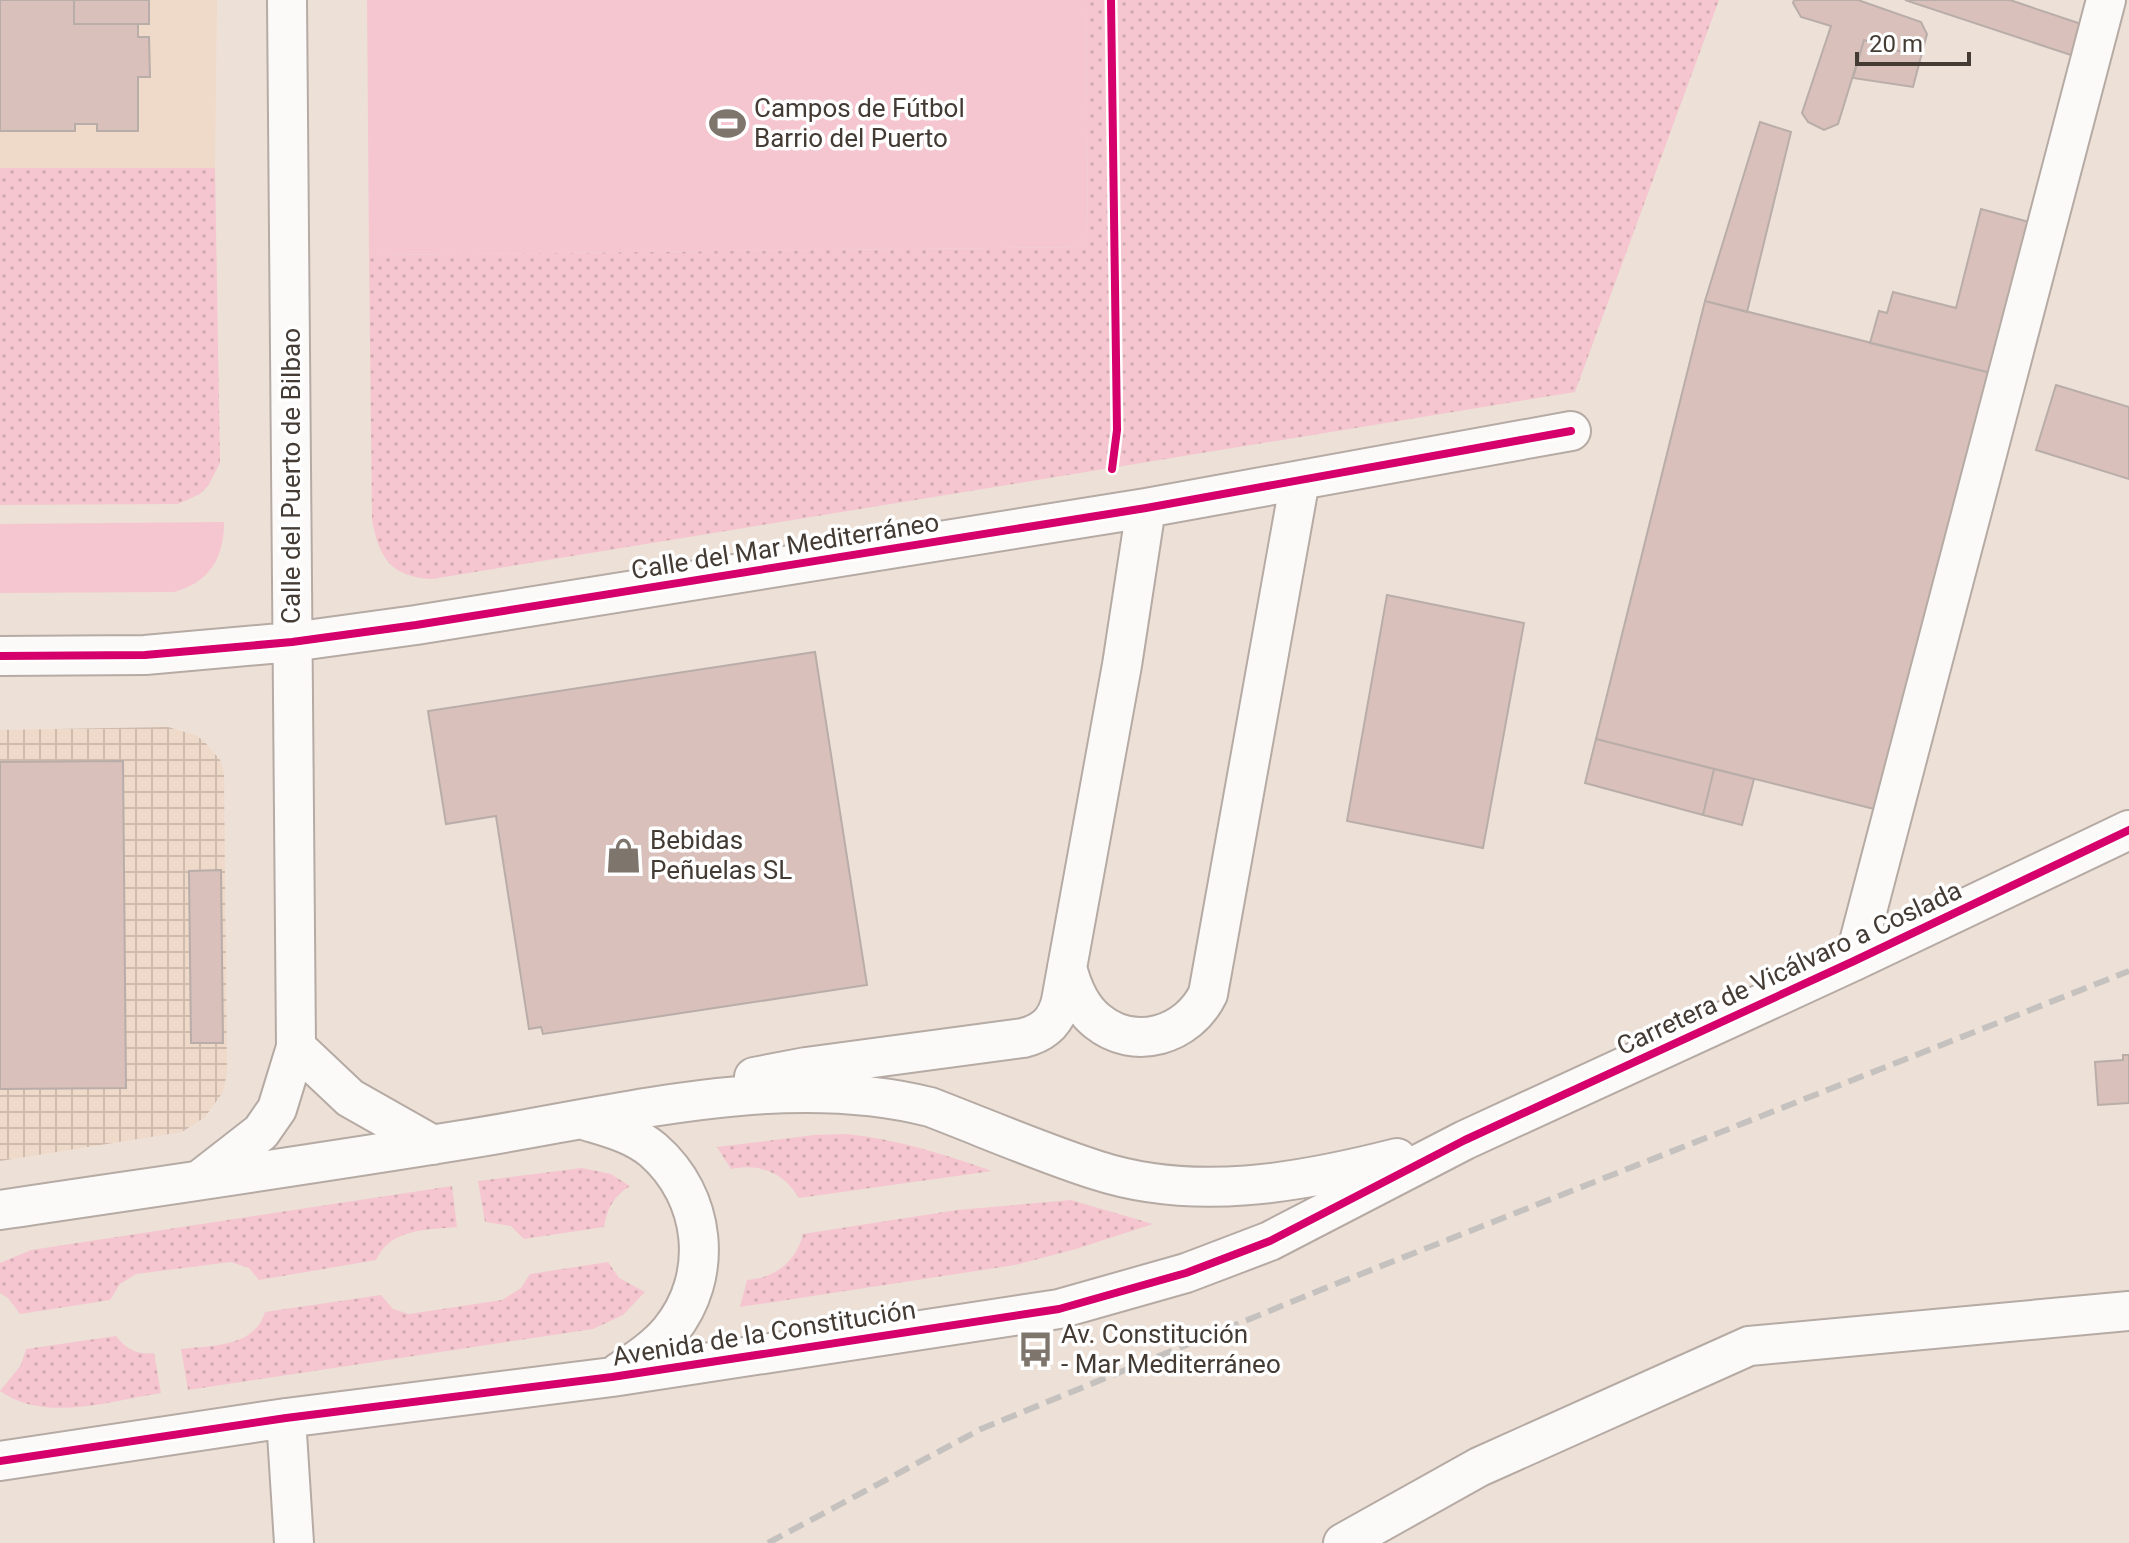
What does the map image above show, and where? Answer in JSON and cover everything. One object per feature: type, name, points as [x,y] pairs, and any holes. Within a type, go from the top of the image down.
[{"type":"street","name":"Calle del Puerto de Bilbao","points":[[200,1180],[261,1132],[277,1109],[296,1047],[287,0]]},
{"type":"street","points":[[1854,961],[2106,0]]},
{"type":"street","name":"Calle del Mar Mediterráneo","points":[[0,656],[145,655],[292,642],[432,623],[1146,508],[1571,431]]},
{"type":"street","points":[[1067,967],[1074,989],[1095,1019],[1106,1027],[1134,1037],[1165,1034],[1182,1025],[1196,1013],[1208,994],[1300,480]]},
{"type":"street","points":[[708,1098],[736,1083],[777,1072],[1030,1037],[1047,1028],[1056,1016],[1119,680],[1146,508]]},
{"type":"street","name":"Carretera de Vicálvaro a Coslada","points":[[1465,1140],[2129,830]]},
{"type":"street","points":[[296,1047],[350,1098],[433,1145]]},
{"type":"street","name":"Avenida de la Constitución","points":[[0,1210],[433,1145],[708,1098],[800,1093],[884,1097],[930,1107],[1097,1171],[1165,1185],[1244,1187],[1339,1172],[1465,1140]]},
{"type":"street","name":"Avenida de la Constitución","points":[[586,1120],[623,1132],[651,1149],[674,1172],[691,1201],[699,1233],[699,1268],[688,1302],[669,1332],[643,1356],[612,1377]]},
{"type":"street","name":"Avenida de la Constitución","points":[[12,1455],[612,1377],[1059,1309],[1186,1273],[1270,1241],[1465,1140]]},
{"type":"street","points":[[1343,1543],[1479,1467],[1749,1346],[2129,1311]]},
{"type":"street","points":[[286,1418],[294,1543]]},
{"type":"shaded area","points":[[0,0],[217,0],[215,168],[0,168]]},
{"type":"shaded area","name":"Campos de Fútbol Barrio del Puerto","points":[[367,0],[1086,0],[1088,247],[369,255]]},
{"type":"shaded area","points":[[1086,0],[1719,0],[1575,392],[432,579],[406,574],[389,563],[379,545],[372,520],[369,255],[1088,247]]},
{"type":"shaded area","points":[[0,168],[215,168],[220,463],[200,494],[178,504],[0,505]]},
{"type":"shaded area","points":[[224,522],[221,547],[212,567],[197,582],[174,592],[0,593],[0,524]]},
{"type":"shaded area","points":[[168,727],[204,741],[220,760],[224,772],[227,1073],[223,1092],[205,1117],[182,1132],[0,1161],[0,730]]},
{"type":"shaded area","points":[[846,1134],[902,1143],[992,1171],[799,1198],[786,1182],[770,1172],[752,1167],[731,1169],[717,1147]]},
{"type":"shaded area","points":[[582,1168],[611,1174],[630,1186],[612,1203],[604,1227],[524,1239],[511,1226],[485,1222],[478,1181]]},
{"type":"shaded area","points":[[452,1186],[457,1227],[422,1230],[400,1236],[376,1260],[259,1280],[249,1268],[231,1262],[136,1274],[120,1284],[110,1300],[20,1314],[0,1293],[0,1263],[31,1250]]},
{"type":"shaded area","points":[[1071,1200],[1153,1224],[1015,1265],[740,1307],[747,1280],[767,1276],[783,1267],[795,1253],[803,1234],[957,1210]]},
{"type":"shaded area","points":[[608,1262],[619,1278],[645,1292],[623,1315],[593,1329],[188,1390],[181,1349],[218,1345],[241,1338],[259,1324],[265,1312],[381,1295],[393,1309],[409,1314],[502,1300],[521,1288],[530,1274]]},
{"type":"shaded area","points":[[116,1336],[132,1350],[154,1353],[161,1393],[57,1408],[18,1401],[0,1391],[21,1365],[26,1349]]},
{"type":"building","points":[[0,0],[74,0],[74,24],[138,24],[138,37],[149,37],[150,77],[138,77],[138,131],[97,131],[97,124],[75,124],[75,131],[0,131]]},
{"type":"building","points":[[74,0],[149,0],[149,24],[74,24]]},
{"type":"building","points":[[1794,0],[1858,0],[1921,22],[1927,34],[1923,49],[1908,54],[1864,40],[1838,124],[1824,130],[1808,122],[1802,113],[1831,26],[1801,17]]},
{"type":"building","points":[[1905,0],[2010,0],[2084,25],[2074,56]]},
{"type":"building","points":[[1864,40],[1908,54],[1923,49],[1913,87],[1853,78]]},
{"type":"building","points":[[1760,122],[1791,132],[1747,312],[1705,301]]},
{"type":"building","points":[[1981,209],[2029,222],[1991,373],[1870,343],[1879,311],[1887,313],[1893,292],[1956,308]]},
{"type":"building","points":[[1705,301],[1991,373],[1882,811],[1596,739]]},
{"type":"building","points":[[2056,385],[2129,407],[2129,479],[2036,450]]},
{"type":"building","points":[[1387,595],[1524,623],[1483,848],[1347,821]]},
{"type":"building","points":[[815,652],[867,985],[543,1034],[541,1027],[529,1029],[496,816],[446,824],[428,711]]},
{"type":"building","points":[[1596,739],[1714,769],[1703,815],[1585,783]]},
{"type":"building","points":[[123,761],[126,1088],[0,1089],[0,762]]},
{"type":"building","points":[[1714,769],[1754,779],[1742,825],[1703,815]]},
{"type":"building","points":[[221,870],[223,1043],[191,1043],[189,871]]},
{"type":"building","points":[[2123,1055],[2129,1055],[2129,1103],[2098,1105],[2095,1062],[2123,1060]]},
{"type":"railway","points":[[768,1543],[981,1429],[1323,1289],[2129,971]]},
{"type":"cycle path","points":[[1111,0],[1117,430],[1112,469]]},
{"type":"cycle path","points":[[0,656],[145,655],[292,642],[416,625],[1146,508],[1571,431]]},
{"type":"cycle path","points":[[0,1461],[286,1418],[612,1377],[1059,1309],[1186,1273],[1270,1241],[1465,1140],[2129,830]]},
{"type":"place","name":"Campos de Fútbol Barrio del Puerto","points":[[728,123]]},
{"type":"place","name":"Bebidas Peñuelas SL","points":[[624,855]]},
{"type":"place","name":"Av. Constitución - Mar Mediterráneo","points":[[1035,1349]]}]
